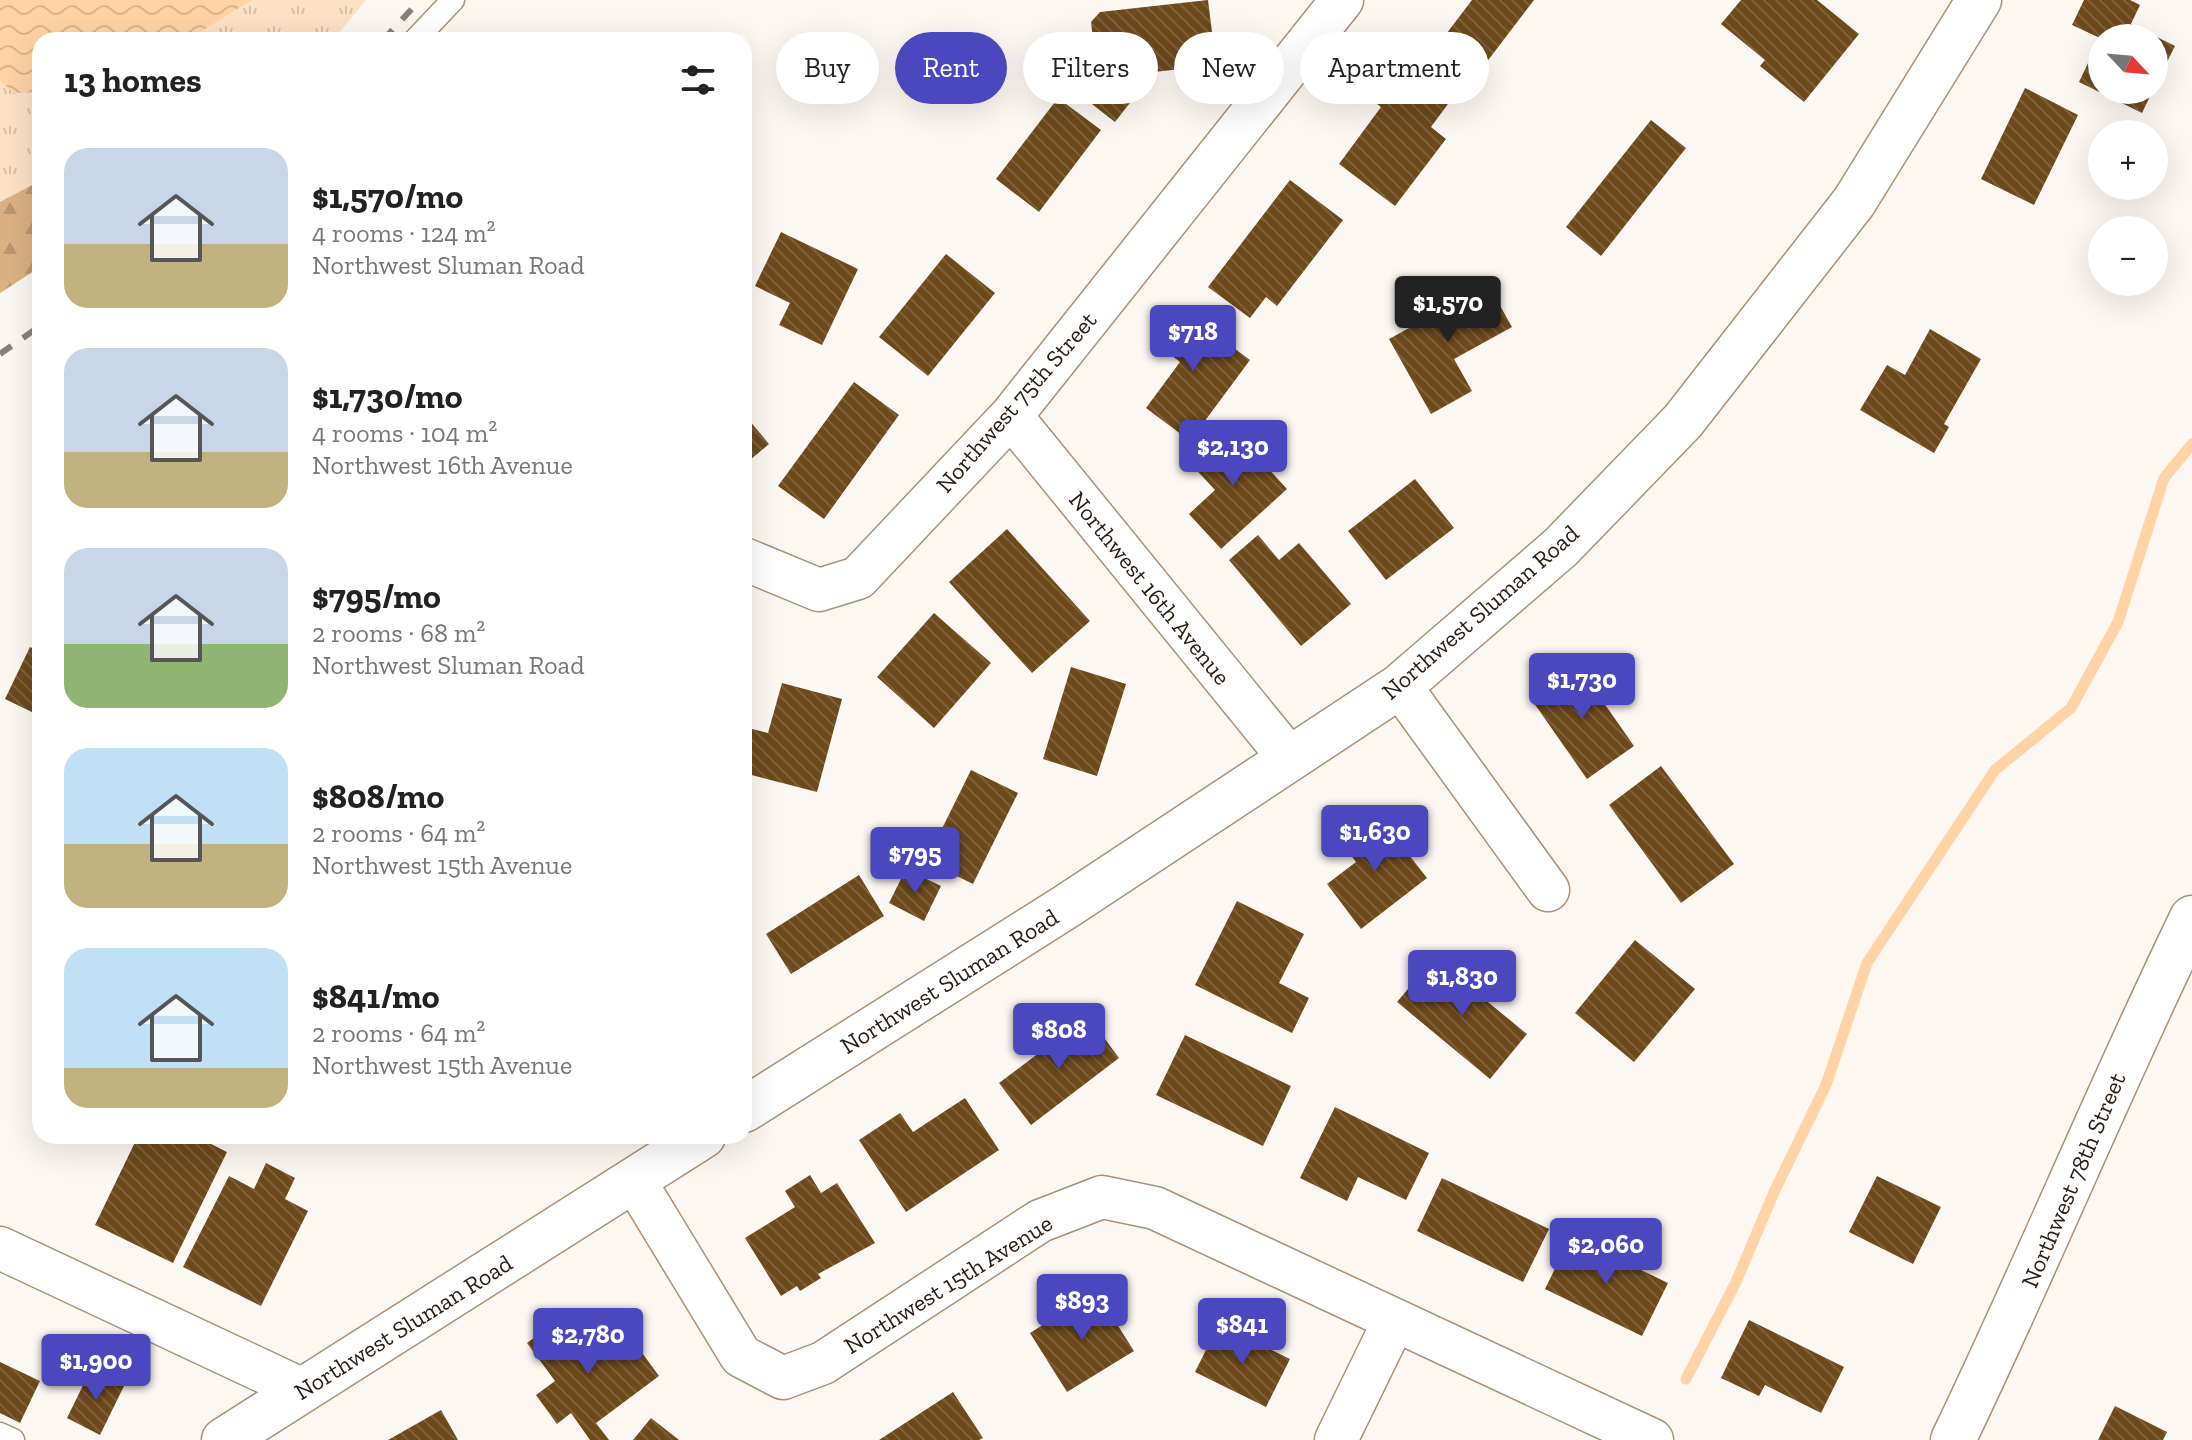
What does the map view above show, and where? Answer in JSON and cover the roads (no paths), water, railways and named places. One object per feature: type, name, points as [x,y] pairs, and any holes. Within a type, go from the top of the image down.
[{"type":"street","name":"Northwest 75th Street","points":[[752,562],[819,590],[858,578],[1011,416],[1342,0]]},
{"type":"street","name":"Northwest Sluman Road","points":[[752,1096],[1054,915],[1400,686],[1561,547],[1683,421],[1854,202],[1979,0]]},
{"type":"street","name":"Northwest 16th Avenue","points":[[1011,416],[1290,759]]},
{"type":"street","points":[[1400,686],[1548,890]]},
{"type":"street","name":"Northwest 78th Street","points":[[1953,1440],[2028,1286],[2137,1033],[2192,918]]},
{"type":"street","name":"Northwest Sluman Road","points":[[224,1440],[690,1144]]},
{"type":"street","name":"Northwest 15th Avenue","points":[[634,1180],[741,1356],[783,1378],[823,1363],[1040,1221],[1102,1197],[1155,1208],[1652,1440]]},
{"type":"street","points":[[0,1248],[303,1390]]},
{"type":"street","points":[[1336,1440],[1394,1321]]},
{"type":"lane","points":[[423,32],[453,0]]},
{"type":"lane","points":[[0,1434],[13,1440]]},
{"type":"water","points":[[0,0],[252,0],[200,32],[32,32],[32,92],[13,93],[0,80]]},
{"type":"waterway","points":[[1686,1379],[1736,1282],[1775,1190],[1826,1085],[1867,963],[1995,770],[2071,708],[2118,622],[2164,478],[2192,444]]},
{"type":"railway","points":[[390,32],[420,0]]},
{"type":"railway","points":[[0,354],[32,332]]}]
